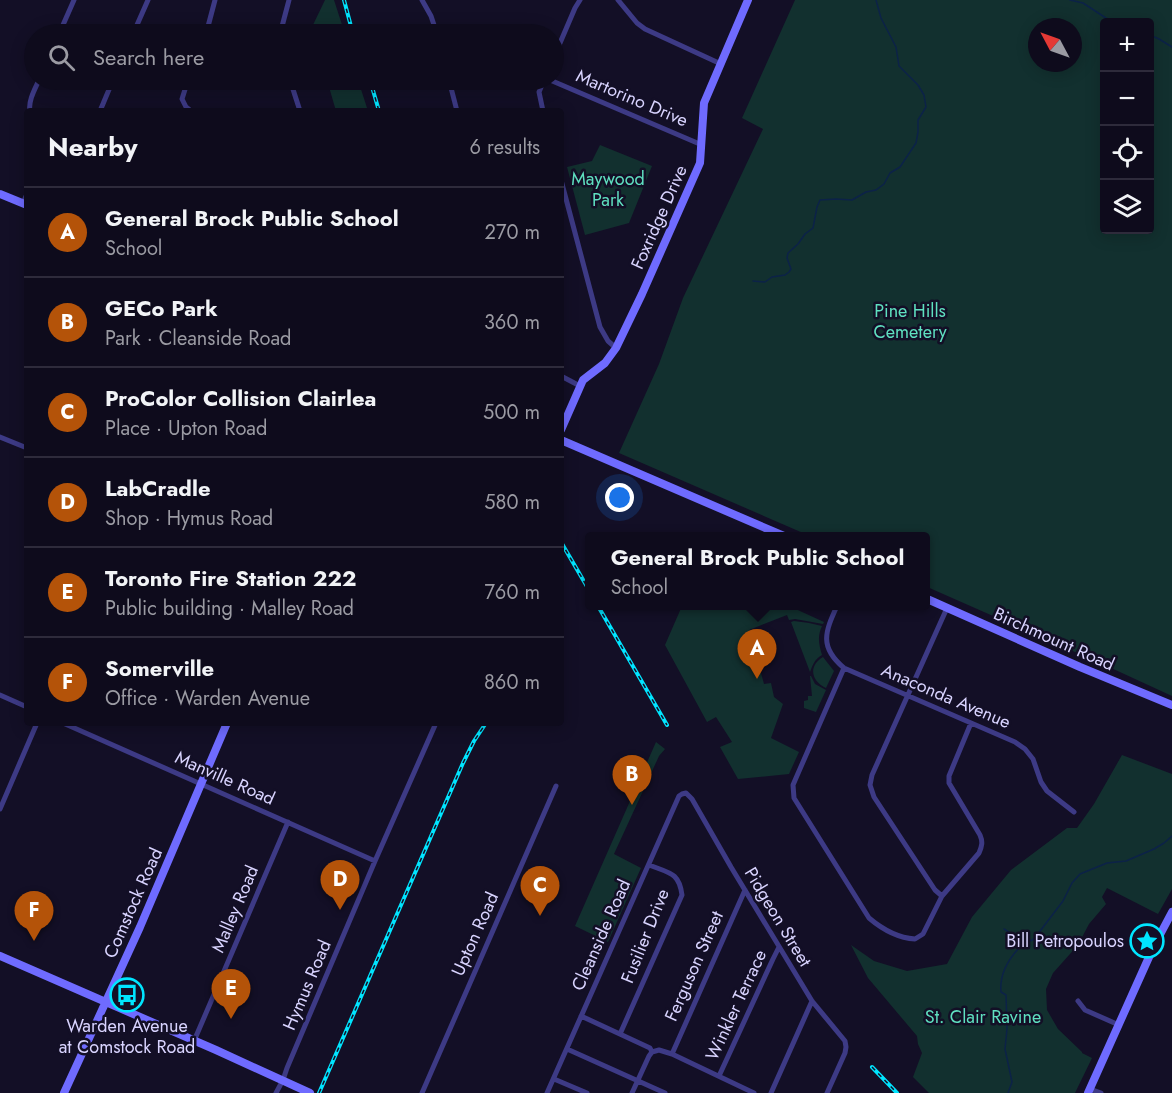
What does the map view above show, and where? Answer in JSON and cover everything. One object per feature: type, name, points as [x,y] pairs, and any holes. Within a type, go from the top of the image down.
[{"type":"main road","name":"Foxridge Drive","points":[[564,423],[583,380],[605,363],[616,348],[700,163],[704,103],[748,0]]},
{"type":"main road","points":[[0,194],[24,204]]},
{"type":"main road","points":[[564,441],[773,532]]},
{"type":"main road","name":"Birchmount Road","points":[[930,600],[1137,692],[1172,705]]},
{"type":"main road","name":"Comstock Road","points":[[64,1093],[140,927],[226,726]]},
{"type":"main road","points":[[1089,1091],[1154,946],[1172,912]]},
{"type":"main road","points":[[0,956],[310,1093]]},
{"type":"street","points":[[63,24],[74,0]]},
{"type":"street","points":[[137,24],[148,0]]},
{"type":"street","points":[[209,24],[215,0]]},
{"type":"street","points":[[283,24],[289,0]]},
{"type":"street","points":[[422,0],[434,24]]},
{"type":"street","points":[[564,34],[580,0]]},
{"type":"street","points":[[618,0],[645,29],[720,64]]},
{"type":"street","name":"Martorino Drive","points":[[564,86],[702,145]]},
{"type":"street","points":[[29,108],[35,90]]},
{"type":"street","points":[[101,108],[109,90]]},
{"type":"street","points":[[185,90],[182,99],[187,108]]},
{"type":"street","points":[[293,90],[299,108]]},
{"type":"street","points":[[451,90],[456,108]]},
{"type":"street","points":[[540,90],[542,108]]},
{"type":"street","points":[[564,191],[600,327],[608,341],[616,348]]},
{"type":"street","points":[[564,378],[580,386]]},
{"type":"street","points":[[0,436],[24,447]]},
{"type":"street","points":[[942,896],[928,881],[874,796],[870,785],[872,775],[947,608]]},
{"type":"street","points":[[835,610],[827,629],[826,639],[830,653],[844,668],[793,784],[794,798],[869,918],[877,925],[904,939],[915,939],[922,934],[942,896],[982,847],[983,842],[980,835],[950,783],[949,776],[971,723]]},
{"type":"street","name":"Anaconda Avenue","points":[[844,668],[1015,742],[1033,759],[1041,782],[1047,791],[1074,812]]},
{"type":"street","points":[[0,695],[24,706]]},
{"type":"street","points":[[0,809],[36,726]]},
{"type":"street","name":"Manville Road","points":[[70,726],[375,861]]},
{"type":"street","name":"Hymus Road","points":[[276,1093],[435,726]]},
{"type":"street","name":"Upton Road","points":[[422,1093],[556,786]]},
{"type":"street","name":"Cleanside Road","points":[[547,1093],[679,796],[686,794]]},
{"type":"street","name":"Pidgeon Street","points":[[686,794],[692,799],[812,1001],[845,1041],[845,1053],[827,1093]]},
{"type":"street","name":"Malley Road","points":[[194,1041],[288,822]]},
{"type":"street","name":"Fusilier Drive","points":[[620,1034],[682,895],[680,883],[672,874],[649,865]]},
{"type":"street","name":"Ferguson Street","points":[[672,1054],[745,890]]},
{"type":"street","name":"Winkler Terrace","points":[[719,1076],[779,948]]},
{"type":"street","points":[[771,1093],[812,1001]]},
{"type":"street","points":[[1078,1001],[1085,1010],[1119,1025]]},
{"type":"street","points":[[581,1016],[650,1048],[651,1054]]},
{"type":"street","points":[[567,1049],[666,1093]]},
{"type":"street","points":[[632,1093],[651,1054],[658,1050],[672,1054],[754,1093]]},
{"type":"street","points":[[554,1079],[587,1093]]},
{"type":"street","points":[[1089,1091],[1101,1093]]},
{"type":"green space","points":[[325,0],[334,0],[342,24],[313,24]]},
{"type":"green space","name":"Pine Hills Cemetery","points":[[795,0],[1172,0],[1172,696],[930,588],[930,532],[801,532],[619,453],[659,364],[683,298],[763,129],[742,118]]},
{"type":"green space","points":[[330,90],[361,90],[367,108],[335,108]]},
{"type":"green space","name":"Maywood Park","points":[[600,145],[652,166],[629,223],[585,235],[567,167],[592,161]]},
{"type":"green space","points":[[680,610],[798,610],[824,622],[823,624],[789,620],[787,615],[749,630],[764,684],[771,683],[774,697],[783,704],[771,738],[799,752],[789,774],[738,779],[720,747],[732,742],[716,717],[707,722],[665,645]]},
{"type":"green space","points":[[791,622],[822,626],[819,640],[822,655],[814,662],[810,672]]},
{"type":"green space","points":[[823,657],[834,671],[826,688],[817,681],[813,673],[815,665]]},
{"type":"green space","points":[[810,676],[815,684],[826,690],[816,712],[804,708],[804,701],[808,700],[808,696],[812,696]]},
{"type":"green space","points":[[656,742],[665,749],[659,756],[614,854],[641,868],[608,942],[575,926]]},
{"type":"green space","name":"St. Clair Ravine","points":[[1122,755],[1172,774],[1172,889],[1158,914],[1107,888],[1102,897],[1106,904],[1089,924],[1078,945],[1053,973],[1046,989],[1047,1010],[1058,1029],[1082,1053],[1092,1058],[1075,1093],[929,1093],[913,1077],[922,1053],[917,1036],[868,978],[851,945],[874,961],[907,971],[947,964],[972,917],[1011,870],[1067,828],[1077,828],[1094,804]]},
{"type":"waterway","points":[[753,281],[765,282],[772,277],[789,272],[791,269],[787,258],[788,253],[813,228],[820,200],[852,200],[866,192],[876,190],[884,184],[890,173],[900,167],[916,143],[918,120],[926,107],[924,95],[918,85],[899,66],[896,47],[881,18],[876,0]]},
{"type":"waterway","points":[[1070,0],[1083,3],[1106,18]]},
{"type":"waterway","points":[[1154,37],[1172,47]]},
{"type":"waterway","points":[[1008,1093],[1012,1082],[1005,1049],[1006,995],[1001,992],[1001,985],[1004,971],[1011,958],[1025,942],[1034,939],[1080,874],[1107,863],[1126,861],[1154,849],[1172,836]]},
{"type":"waterway","points":[[1004,929],[1009,932],[1018,947]]},
{"type":"railway","points":[[344,0],[350,24]]},
{"type":"railway","points":[[373,90],[378,108]]},
{"type":"railway","points":[[564,547],[585,583]]},
{"type":"railway","points":[[600,610],[667,725]]},
{"type":"railway","points":[[319,1093],[463,763],[484,726]]},
{"type":"railway","points":[[872,1067],[897,1093]]},
{"type":"place","name":"General Brock Public School","points":[[757,679]]},
{"type":"place","name":"GECo Park","points":[[632,805]]},
{"type":"place","name":"LabCradle","points":[[340,910]]},
{"type":"place","name":"ProColor Collision Clairlea","points":[[540,916]]},
{"type":"place","name":"Somerville","points":[[34,941]]},
{"type":"place","name":"Bill Petropoulos","points":[[1147,941]]},
{"type":"place","name":"Warden Avenue at Comstock Road","points":[[127,995]]},
{"type":"place","name":"Toronto Fire Station 222","points":[[231,1019]]}]
